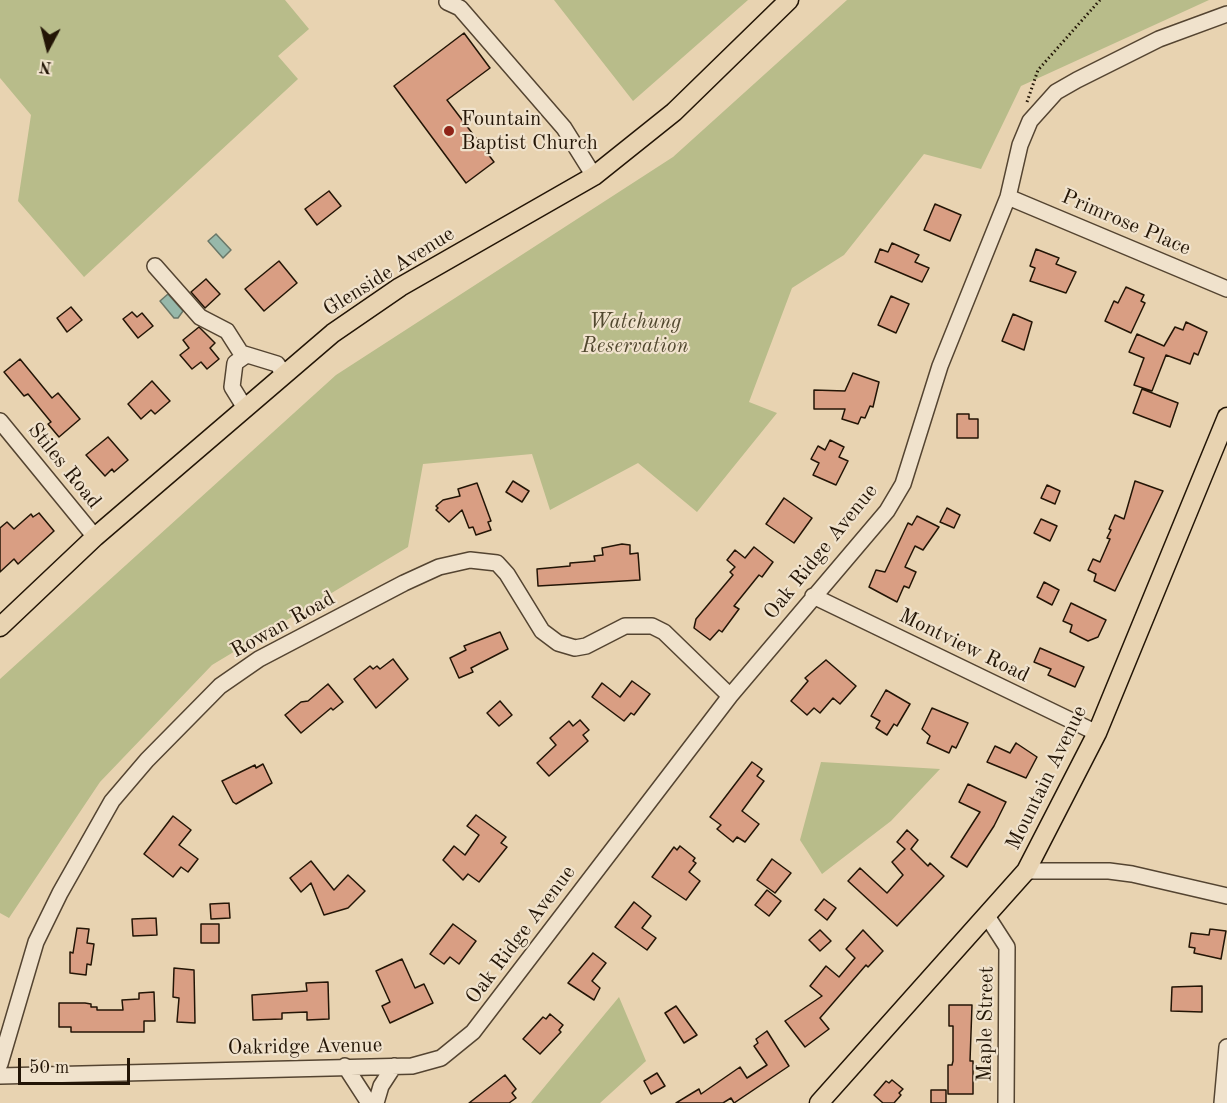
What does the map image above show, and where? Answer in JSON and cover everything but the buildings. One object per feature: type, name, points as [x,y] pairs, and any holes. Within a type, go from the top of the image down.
[{"type":"main road","name":"Glenside Avenue","points":[[0,627],[95,537],[284,374],[363,310],[594,176],[674,112],[789,0]]},
{"type":"main road","name":"Mountain Avenue","points":[[819,1103],[1026,871],[1097,733],[1227,417]]},
{"type":"street","points":[[447,2],[460,8],[564,128],[594,176]]},
{"type":"street","name":"Oak Ridge Avenue","points":[[394,1066],[412,1066],[441,1058],[473,1032],[730,696],[887,511],[903,483],[940,366],[1008,197],[1020,145],[1030,121],[1056,92],[1077,80],[1159,39],[1227,14]]},
{"type":"street","name":"Primrose Place","points":[[1008,197],[1227,289]]},
{"type":"street","points":[[155,266],[200,317],[226,331],[246,356]]},
{"type":"street","points":[[246,408],[232,387],[235,363],[246,356],[265,358],[278,364],[284,374]]},
{"type":"street","name":"Stiles Road","points":[[0,421],[95,537]]},
{"type":"street","name":"Rowan Road","points":[[0,1064],[36,942],[60,893],[112,801],[162,744],[220,686],[260,659],[404,583],[439,567],[470,560],[497,563],[507,574],[542,631],[558,643],[575,648],[586,646],[625,626],[652,626],[664,632],[730,696]]},
{"type":"street","name":"Montview Road","points":[[813,596],[1097,733]]},
{"type":"street","points":[[1026,871],[1109,871],[1132,874],[1227,896]]},
{"type":"street","name":"Maple Street","points":[[987,916],[1007,947],[1006,1103]]},
{"type":"street","points":[[1222,1103],[1227,1047]]},
{"type":"street","points":[[345,1066],[369,1103]]},
{"type":"street","points":[[376,1103],[381,1086],[394,1066]]},
{"type":"street","name":"Oakridge Avenue","points":[[0,1076],[394,1066]]},
{"type":"path","points":[[1030,121],[1026,100],[1038,70],[1100,0]]},
{"type":"green space","points":[[0,0],[285,0],[309,29],[278,56],[298,79],[84,277],[18,201],[31,115],[0,78]]},
{"type":"green space","points":[[554,0],[748,0],[633,101]]},
{"type":"green space","name":"Watchung Reservation","points":[[847,0],[1209,0],[1021,86],[981,169],[924,154],[844,255],[792,288],[749,402],[777,413],[697,512],[638,463],[550,510],[532,454],[423,464],[408,547],[212,665],[100,782],[9,918],[0,913],[0,679],[336,375],[673,157]]},
{"type":"green space","points":[[821,762],[940,769],[891,821],[822,874],[800,840]]},
{"type":"green space","points":[[619,997],[646,1061],[600,1103],[531,1103]]},
{"type":"shaded area","points":[[216,234],[231,250],[223,258],[208,241]]},
{"type":"shaded area","points":[[168,294],[183,311],[178,318],[174,318],[160,301]]},
{"type":"place","name":"Fountain Baptist Church","points":[[449,131]]}]
